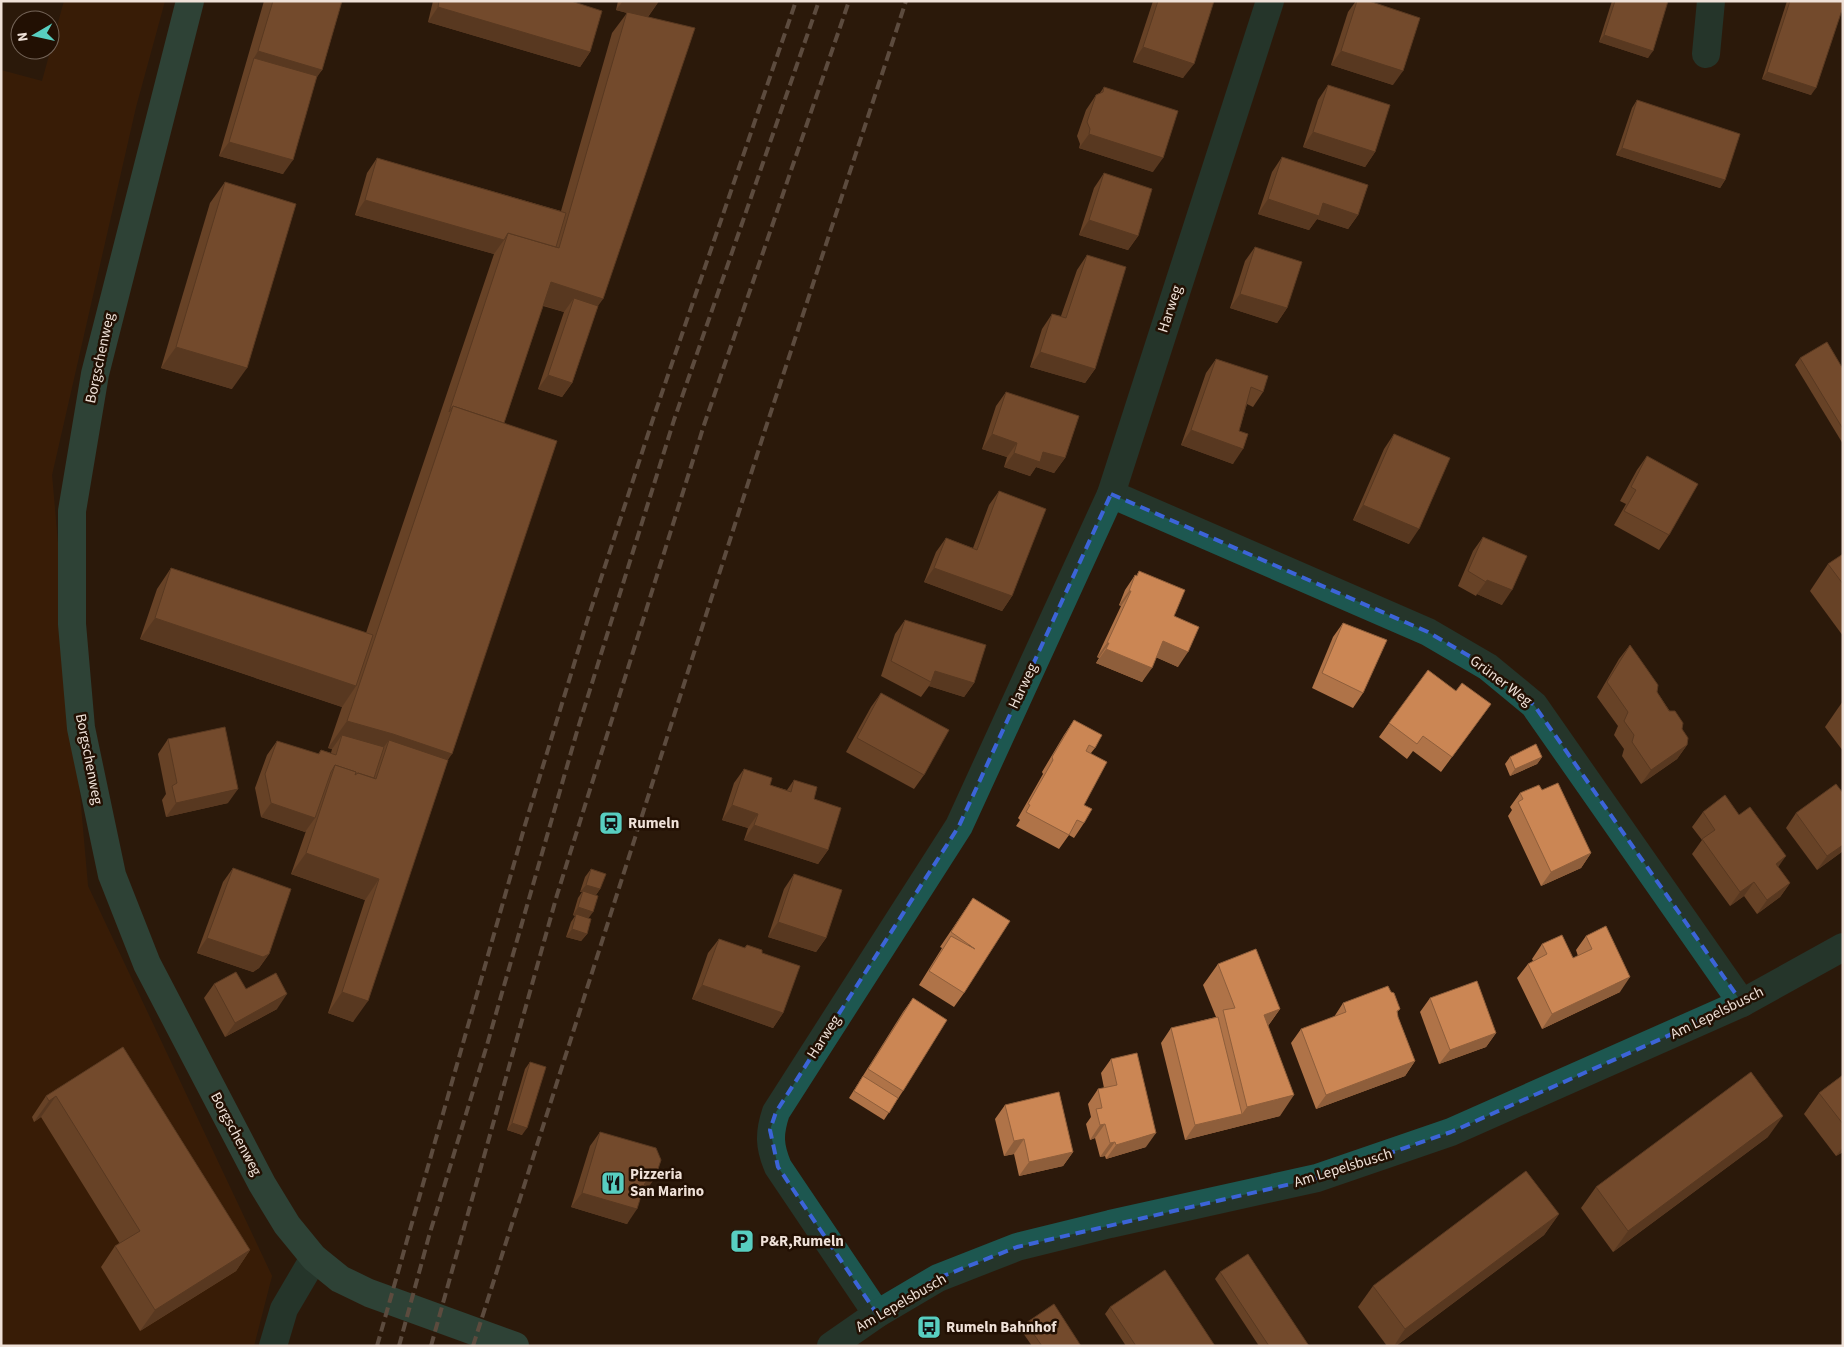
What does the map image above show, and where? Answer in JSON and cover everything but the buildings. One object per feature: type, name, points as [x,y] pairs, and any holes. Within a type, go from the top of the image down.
[{"type":"main road","name":"Borgschenweg","points":[[190,1],[95,374],[72,511],[72,624],[81,728],[112,875],[147,964],[262,1184],[287,1224],[314,1258],[340,1279],[369,1293],[515,1346]]},
{"type":"street","name":"Harweg","points":[[877,1314],[778,1166],[769,1142],[770,1130],[776,1112],[959,826],[1110,494],[1270,1]]},
{"type":"street","points":[[1706,54],[1711,1]]},
{"type":"street","name":"Grüner Weg","points":[[1110,494],[1428,632],[1488,668],[1534,705],[1742,1002]]},
{"type":"street","name":"Am Lepelsbusch","points":[[831,1346],[877,1314],[938,1278],[1017,1247],[1110,1224],[1317,1178],[1451,1132],[1742,1002],[1843,947]]},
{"type":"street","points":[[272,1346],[284,1309],[314,1258]]},
{"type":"highlighted area","points":[[1111,494],[1428,632],[1488,667],[1534,705],[1742,1003],[1451,1132],[1317,1178],[1017,1247],[938,1278],[877,1314],[778,1167],[770,1130],[776,1112],[959,826]]},
{"type":"shaded area","points":[[64,1],[165,1],[136,107],[52,475],[88,886],[272,1276],[254,1346],[1,1346],[1,70],[42,81],[48,60],[60,60],[60,16]]},
{"type":"railway","points":[[377,1346],[525,825],[589,615],[654,416],[796,1]]},
{"type":"railway","points":[[399,1346],[429,1236],[487,1045],[578,728],[674,420],[819,1]]},
{"type":"railway","points":[[431,1346],[557,895],[704,425],[849,1]]},
{"type":"railway","points":[[473,1346],[765,430],[906,1]]},
{"type":"place","name":"Rumeln","points":[[611,823]]},
{"type":"place","name":"Pizzeria San Marino","points":[[613,1183]]},
{"type":"place","name":"P&R,Rumeln","points":[[742,1241]]},
{"type":"place","name":"Rumeln Bahnhof","points":[[929,1327]]}]
